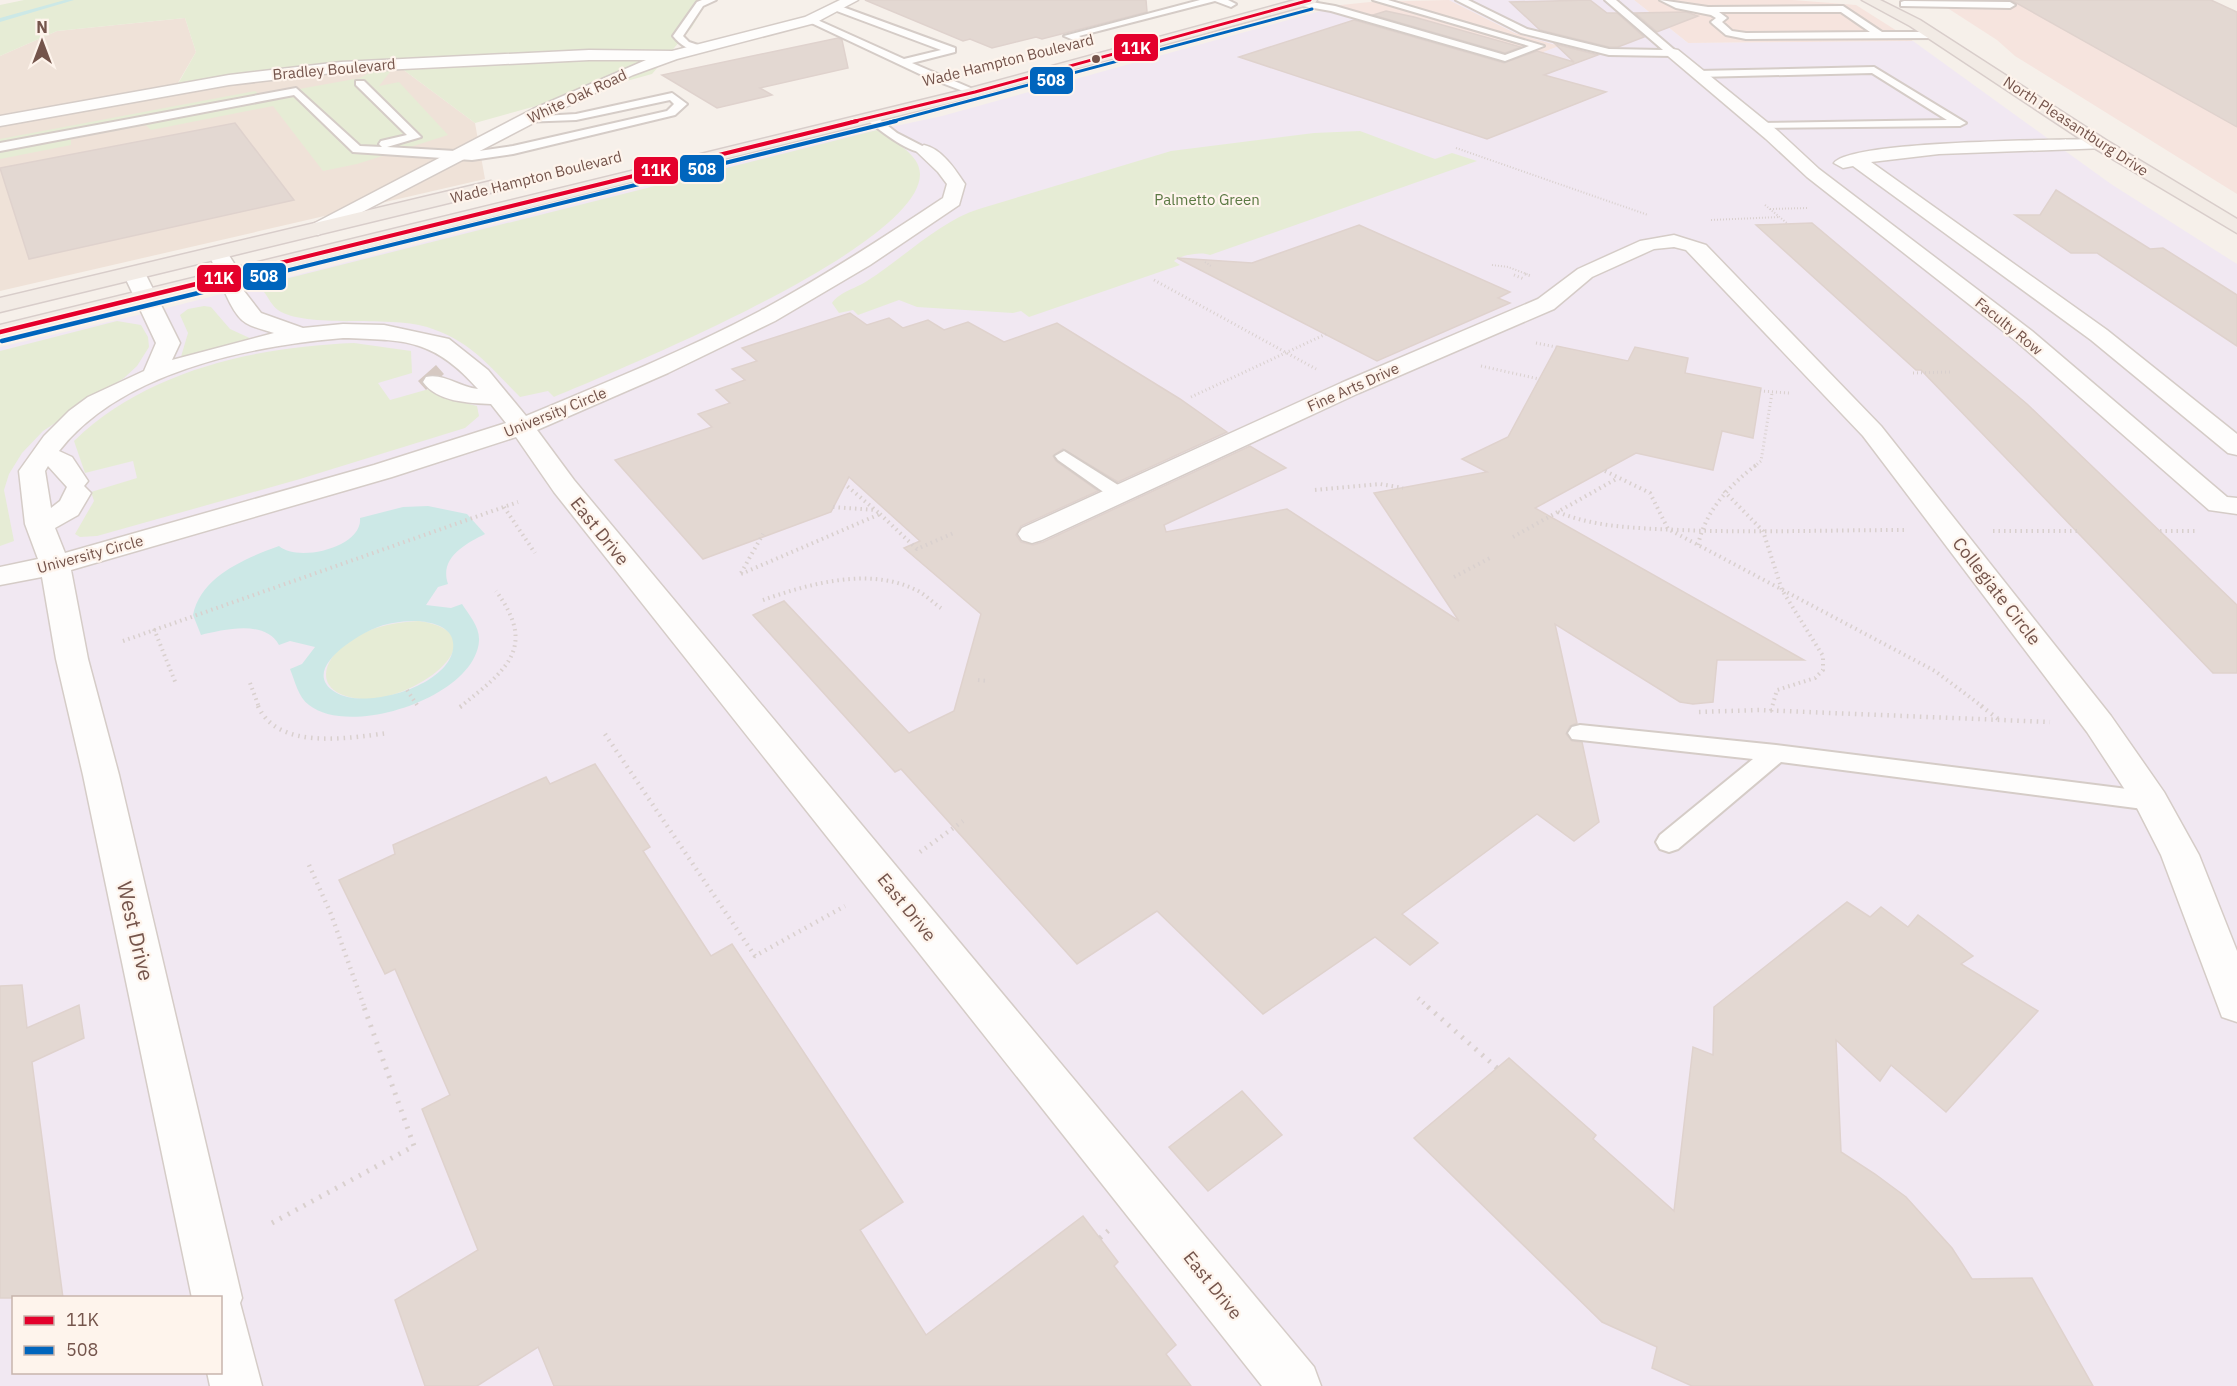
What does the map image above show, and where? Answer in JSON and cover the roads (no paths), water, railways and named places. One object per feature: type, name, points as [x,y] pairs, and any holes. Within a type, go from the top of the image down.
[{"type":"main road","name":"North Pleasantburg Drive","points":[[1869,0],[1916,23],[2100,144],[2237,227]]},
{"type":"main road","name":"Wade Hampton Boulevard","points":[[1109,57],[1073,44],[1224,2]]},
{"type":"main road","points":[[1224,2],[1251,17]]},
{"type":"main road","name":"Wade Hampton Boulevard","points":[[0,332],[975,92],[1305,2]]},
{"type":"main road","name":"North Pleasantburg Drive","points":[[1901,2],[1916,23]]},
{"type":"main road","name":"Wade Hampton Boulevard","points":[[916,84],[970,70]]},
{"type":"main road","name":"Wade Hampton Boulevard","points":[[0,305],[501,185],[521,204]]},
{"type":"street","name":"White Oak Road","points":[[318,229],[526,120],[628,72],[672,56],[810,20],[844,4]]},
{"type":"street","name":"Faculty Row","points":[[1672,53],[1761,125],[1813,174],[2024,336],[2219,504],[2237,506]]},
{"type":"street","name":"Bradley Boulevard","points":[[0,121],[229,80],[341,67],[589,55],[672,56]]},
{"type":"street","points":[[1813,174],[1855,159],[1939,149],[2100,144]]},
{"type":"street","name":"University Circle","points":[[0,576],[55,565],[383,471],[509,412],[660,368],[767,316],[863,261],[952,201],[956,184],[945,168],[924,150]]},
{"type":"street","points":[[1855,159],[2099,335],[2237,447]]},
{"type":"street","name":"Fine Arts Drive","points":[[1032,534],[1350,388],[1546,304],[1585,273],[1647,244],[1673,242]]},
{"type":"street","name":"Collegiate Circle","points":[[1673,242],[1690,243],[1699,249],[1872,431],[2099,724],[2151,801],[2180,855],[2237,1004]]},
{"type":"street","points":[[218,253],[231,276],[233,291],[253,318],[299,334]]},
{"type":"street","points":[[134,273],[168,343],[154,374]]},
{"type":"street","name":"East Drive","points":[[299,334],[356,331],[405,334],[446,346],[509,412],[585,513],[1295,1386]]},
{"type":"street","points":[[39,524],[65,513],[75,505],[76,487],[63,463],[43,454],[52,440],[96,403],[154,374],[215,354],[299,334]]},
{"type":"street","points":[[427,341],[425,360],[431,377],[443,389],[509,412]]},
{"type":"street","name":"West Drive","points":[[43,454],[32,471],[39,524],[55,565],[72,659],[101,775],[217,1296]]},
{"type":"street","points":[[222,1324],[236,1386]]},
{"type":"lane","points":[[700,49],[685,44],[678,36],[700,4],[711,0]]},
{"type":"lane","points":[[1461,0],[1524,31],[1609,52],[1672,53]]},
{"type":"lane","points":[[1610,0],[1672,53]]},
{"type":"lane","points":[[1665,0],[1674,5],[1711,9],[1843,9],[1881,36]]},
{"type":"lane","points":[[1743,0],[1758,9]]},
{"type":"lane","points":[[1901,2],[2014,6],[2001,0]]},
{"type":"lane","points":[[1305,2],[1505,58],[1539,46],[1374,3],[1332,8]]},
{"type":"lane","points":[[844,4],[951,50],[904,62]]},
{"type":"lane","points":[[1711,9],[1722,18],[1716,22],[1729,33],[1746,36],[1935,35]]},
{"type":"lane","points":[[810,20],[975,92]]},
{"type":"lane","points":[[1698,74],[1874,70],[1960,123],[1761,125]]},
{"type":"lane","points":[[357,149],[415,137],[360,83]]},
{"type":"lane","points":[[0,147],[296,91],[357,149],[458,155],[492,153],[524,147],[671,113],[681,104],[672,96],[576,117],[526,120]]},
{"type":"lane","name":"University Circle","points":[[870,117],[893,135],[924,150]]},
{"type":"lane","points":[[1064,456],[1119,494]]},
{"type":"lane","points":[[1580,733],[1776,753],[2151,801]]},
{"type":"lane","points":[[1669,842],[1776,753]]},
{"type":"water","points":[[428,506],[467,514],[485,534],[462,547],[450,559],[446,575],[448,584],[438,587],[426,605],[451,608],[462,604],[474,621],[479,636],[472,661],[457,679],[434,695],[380,714],[352,717],[328,714],[305,702],[290,669],[302,664],[315,647],[290,641],[279,645],[273,637],[254,629],[232,629],[201,635],[193,615],[198,601],[205,589],[227,570],[253,556],[279,546],[288,551],[300,553],[328,549],[351,537],[358,528],[360,518],[403,507]],"holes":[[[409,621],[438,625],[448,631],[453,642],[453,649],[448,662],[437,674],[421,684],[403,692],[365,698],[348,697],[335,692],[326,683],[324,674],[328,664],[336,654],[358,637],[388,624]]]},
{"type":"waterway","points":[[0,20],[71,0]]},
{"type":"tunnel","points":[[427,373],[435,382]]},
{"type":"park label","name":"Palmetto Green","points":[[1207,199]]}]
